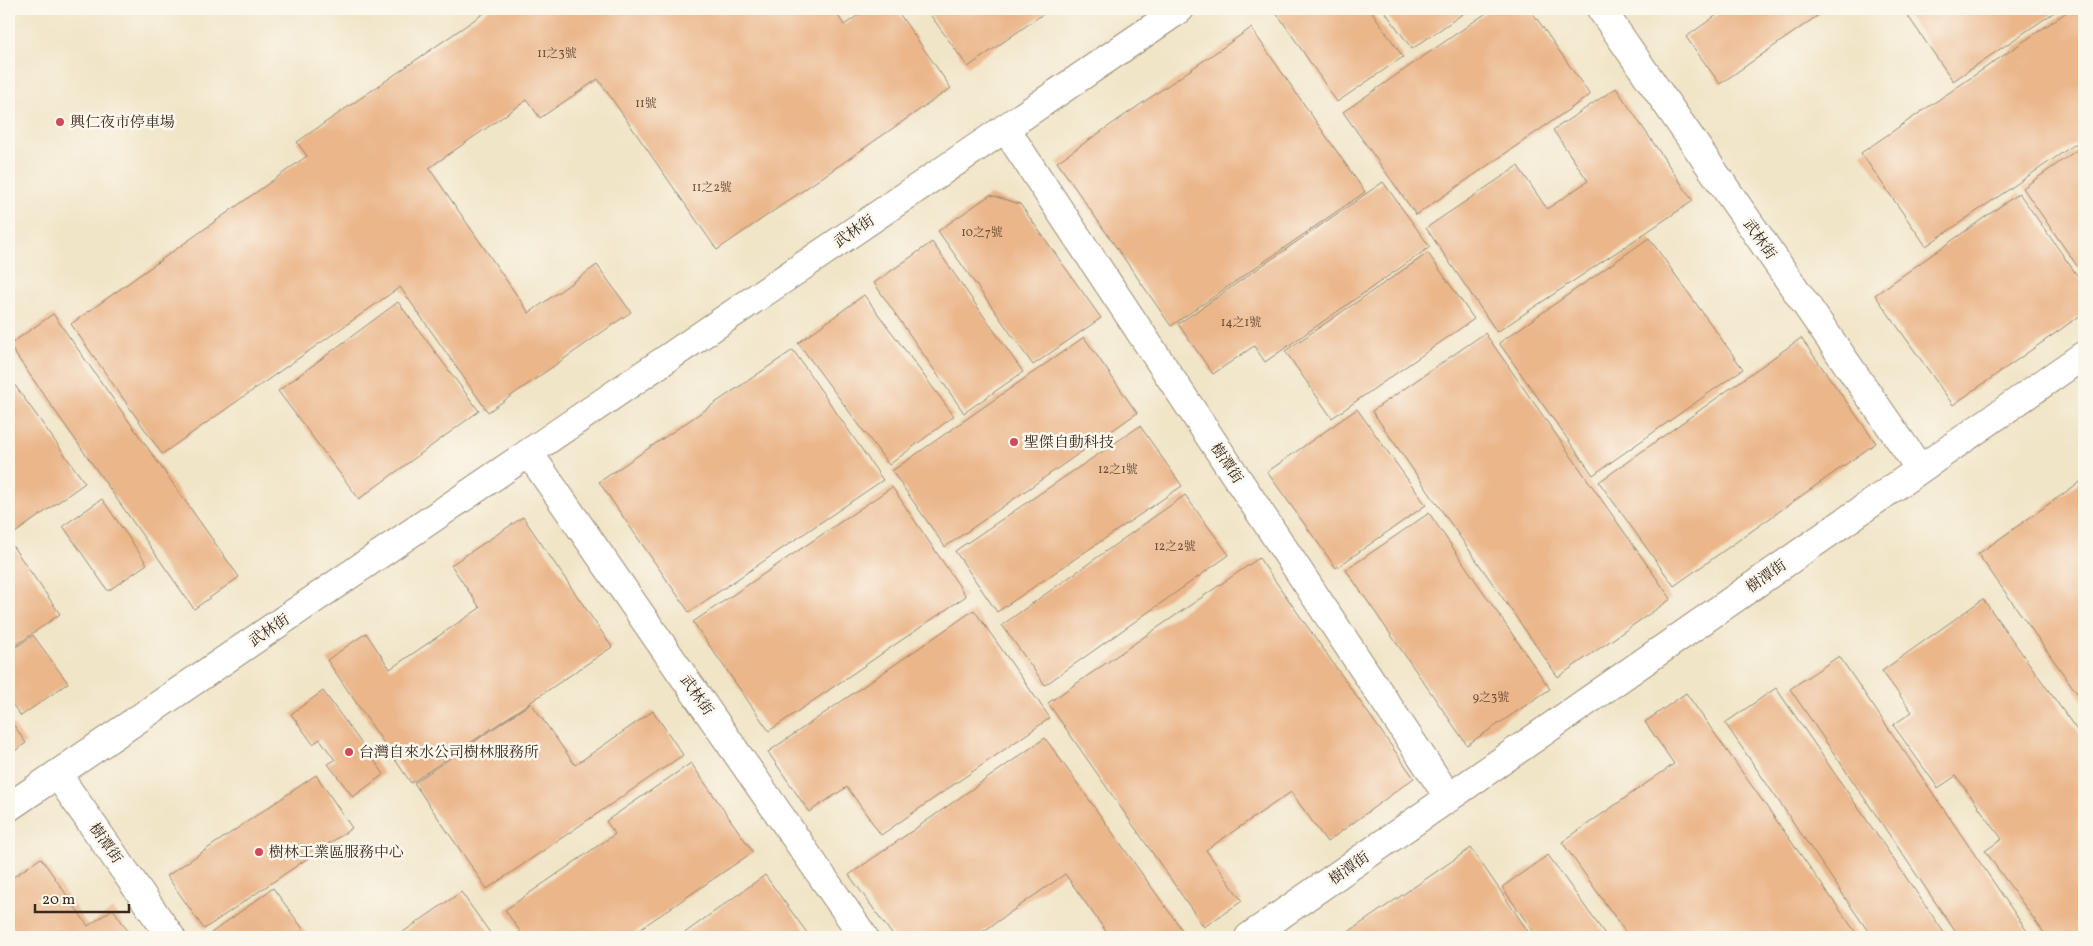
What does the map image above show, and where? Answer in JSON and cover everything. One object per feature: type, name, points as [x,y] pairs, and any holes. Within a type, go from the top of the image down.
[{"type":"street","name":"武林街","points":[[9,807],[1180,9]]},
{"type":"street","name":"武林街","points":[[1601,9],[1920,469]]},
{"type":"street","name":"樹潭街","points":[[1005,128],[1449,798]]},
{"type":"street","name":"樹潭街","points":[[1249,937],[2084,355]]},
{"type":"street","name":"武林街","points":[[529,453],[864,937]]},
{"type":"street","name":"樹潭街","points":[[57,774],[171,937]]},
{"type":"building","points":[[490,9],[834,9],[844,25],[867,9],[896,9],[951,88],[717,250],[598,79],[540,118],[527,100],[429,168],[529,313],[597,265],[631,312],[488,412],[400,287],[162,454],[71,324],[307,156],[297,142]]},
{"type":"building","points":[[926,9],[1050,9],[968,67]]},
{"type":"building","points":[[1274,9],[1370,9],[1403,57],[1337,102]]},
{"type":"building","points":[[1383,9],[1470,9],[1412,49]]},
{"type":"building","points":[[1492,9],[1530,9],[1590,95],[1416,215],[1343,112]]},
{"type":"building","points":[[1725,9],[1827,9],[1720,84],[1686,37]]},
{"type":"building","points":[[1903,9],[2059,9],[1953,81]]},
{"type":"building","points":[[2071,9],[2084,9],[2084,138],[1926,246],[1861,153]]},
{"type":"building","points":[[1251,28],[1365,192],[1171,326],[1057,162]]},
{"type":"building","points":[[1616,88],[1693,201],[1497,332],[1426,228],[1518,166],[1547,209],[1588,181],[1553,130]]},
{"type":"building","points":[[2084,145],[2084,276],[2023,188]]},
{"type":"building","points":[[1383,182],[1430,247],[1265,362],[1254,346],[1213,374],[1178,324]]},
{"type":"building","points":[[2019,193],[2084,285],[2084,313],[1953,405],[1875,295]]},
{"type":"building","points":[[990,195],[1020,204],[1101,318],[1033,365],[938,231]]},
{"type":"building","points":[[1649,238],[1743,369],[1593,475],[1499,343]]},
{"type":"building","points":[[932,242],[1023,372],[964,413],[874,283]]},
{"type":"building","points":[[1428,253],[1474,319],[1332,418],[1285,351]]},
{"type":"building","points":[[864,295],[954,416],[889,465],[798,343]]},
{"type":"building","points":[[398,302],[479,411],[359,499],[278,391]]},
{"type":"building","points":[[53,314],[239,577],[194,609],[9,345]]},
{"type":"building","points":[[1485,333],[1671,599],[1558,677],[1372,411]]},
{"type":"building","name":"聖傑自動科技","points":[[1084,337],[1137,413],[945,547],[892,471]]},
{"type":"building","points":[[1801,338],[1876,443],[1674,586],[1599,482]]},
{"type":"building","points":[[793,350],[883,480],[689,612],[599,482]]},
{"type":"building","points":[[9,377],[85,483],[15,533],[9,525]]},
{"type":"building","points":[[1357,409],[1426,505],[1336,568],[1267,472]]},
{"type":"building","points":[[1140,426],[1182,486],[997,612],[955,551]]},
{"type":"building","points":[[2080,482],[2084,487],[2084,703],[1978,554]]},
{"type":"building","points":[[892,487],[966,596],[769,731],[693,622]]},
{"type":"building","points":[[1185,495],[1229,555],[1045,685],[1002,625]]},
{"type":"building","points":[[102,499],[147,564],[108,591],[63,526]]},
{"type":"building","points":[[1429,513],[1550,689],[1467,745],[1346,570]]},
{"type":"building","points":[[523,517],[612,647],[411,783],[327,660],[366,633],[390,669],[480,608],[451,565]]},
{"type":"building","points":[[9,541],[60,614],[9,650]]},
{"type":"building","points":[[1259,558],[1414,778],[1327,842],[1291,792],[1206,850],[1242,901],[1204,927],[1048,703]]},
{"type":"building","points":[[1983,599],[2084,740],[2084,937],[2047,937],[1985,851],[2002,839],[1956,776],[1938,788],[1893,725],[1912,712],[1882,671]]},
{"type":"building","points":[[974,610],[1050,718],[881,835],[847,787],[809,812],[768,752]]},
{"type":"building","points":[[33,635],[68,683],[21,716],[9,700],[9,652]]},
{"type":"building","points":[[1839,656],[2031,937],[1959,937],[1790,689]]},
{"type":"building","points":[[1776,688],[1947,937],[1872,937],[1725,723]]},
{"type":"building","name":"台灣自來水公司樹林服務所","points":[[323,691],[384,774],[353,797],[328,764],[335,760],[320,739],[313,744],[291,714]]},
{"type":"building","points":[[1686,693],[1859,937],[1629,937],[1562,842],[1674,764],[1645,722]]},
{"type":"building","points":[[531,703],[575,765],[653,711],[683,755],[487,889],[414,783]]},
{"type":"building","points":[[9,718],[26,743],[9,755]]},
{"type":"building","points":[[1045,738],[1185,934],[1180,937],[1110,937],[1065,874],[981,933],[984,937],[894,937],[849,875]]},
{"type":"building","points":[[691,763],[753,852],[628,937],[524,937],[505,910],[615,834],[606,821]]},
{"type":"building","name":"樹林工業區服務中心","points":[[316,775],[352,828],[204,929],[167,876]]},
{"type":"building","points":[[1471,848],[1532,937],[1341,937]]},
{"type":"building","points":[[1548,855],[1607,937],[1537,937],[1502,887]]},
{"type":"building","points":[[41,858],[88,926],[113,909],[132,937],[9,937],[9,880]]},
{"type":"building","points":[[765,875],[810,937],[679,937]]},
{"type":"building","points":[[273,888],[309,937],[214,937],[211,933]]},
{"type":"building","points":[[461,892],[493,937],[396,937]]},
{"type":"place","name":"興仁夜市停車場","points":[[60,122]]},
{"type":"place","name":"聖傑自動科技","points":[[1014,442]]},
{"type":"place","name":"台灣自來水公司樹林服務所","points":[[349,752]]},
{"type":"place","name":"樹林工業區服務中心","points":[[259,852]]}]
